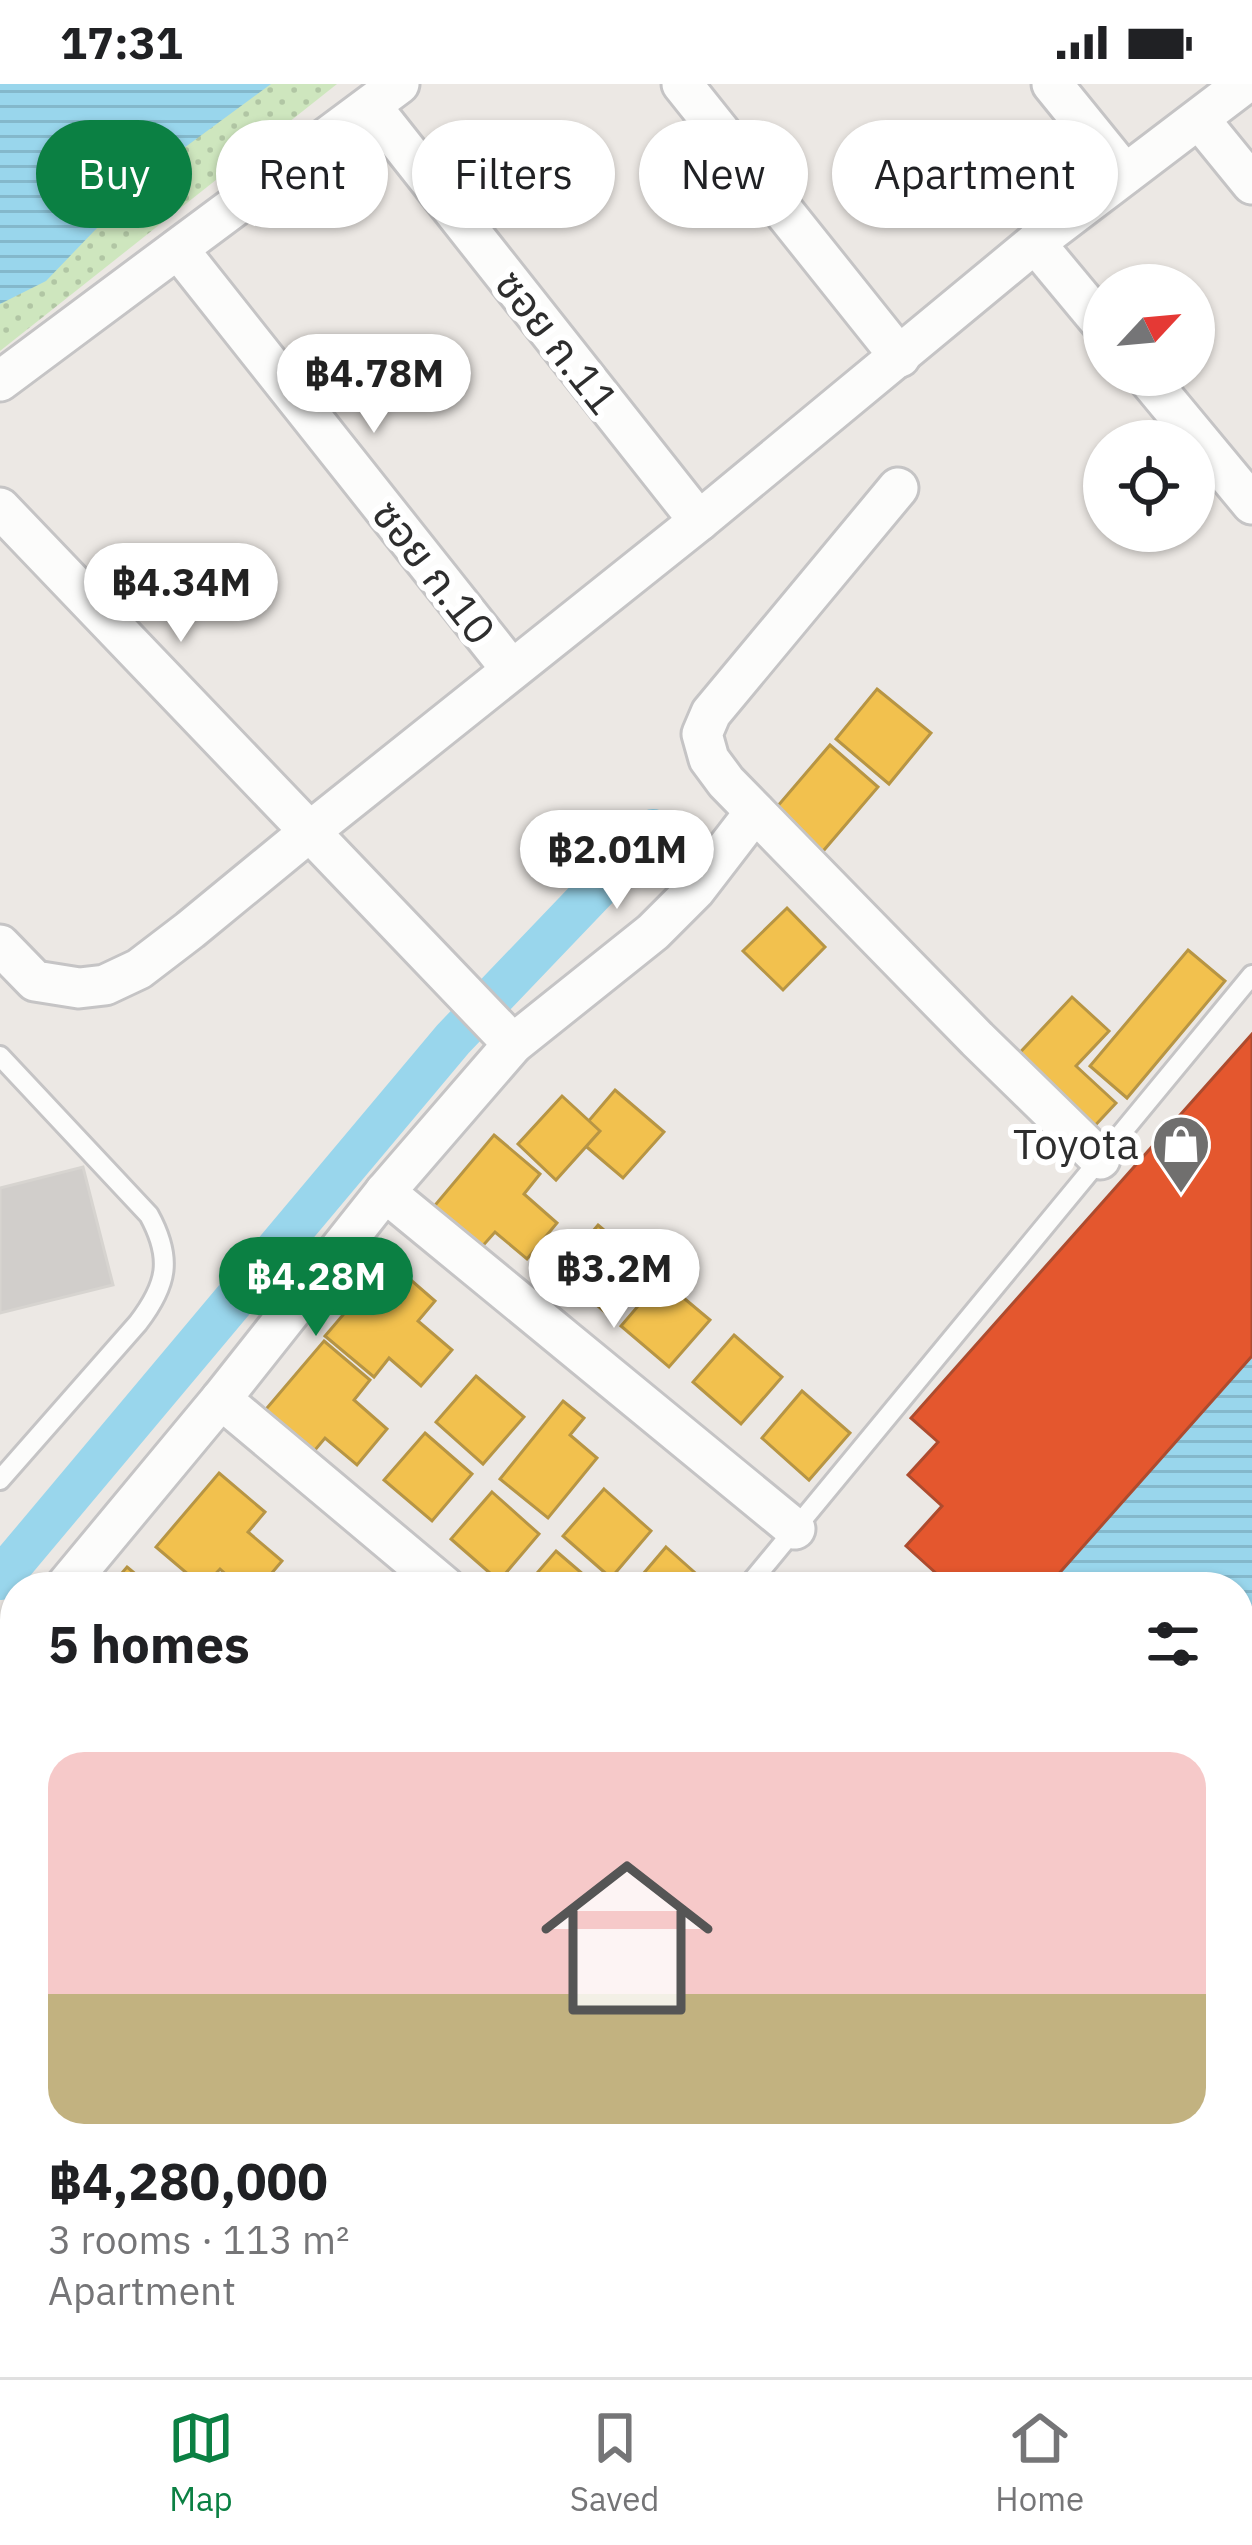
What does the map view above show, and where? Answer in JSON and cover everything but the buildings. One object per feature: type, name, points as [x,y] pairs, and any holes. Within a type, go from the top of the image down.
[{"type":"street","points":[[682,84],[900,356]]},
{"type":"street","points":[[1052,84],[1125,174]]},
{"type":"street","points":[[0,945],[34,981],[79,988],[105,985],[139,969],[699,521],[1035,243],[1244,84]]},
{"type":"street","points":[[0,381],[385,95]]},
{"type":"street","name":"ซอย ก.11","points":[[385,95],[699,521]]},
{"type":"street","points":[[1199,119],[1252,184]]},
{"type":"street","points":[[1035,243],[1083,301]]},
{"type":"street","name":"ซอย ก.10","points":[[178,248],[511,669]]},
{"type":"street","points":[[1162,396],[1252,504]]},
{"type":"street","points":[[898,488],[711,713],[702,734],[709,759],[754,812],[1100,1160]]},
{"type":"street","points":[[0,508],[491,1021]]},
{"type":"street","points":[[78,1572],[385,1192],[491,1021],[653,932],[694,890],[754,812]]},
{"type":"street","points":[[385,1192],[795,1529]]},
{"type":"street","points":[[221,1400],[427,1572]]},
{"type":"lane","points":[[760,1572],[1252,975]]},
{"type":"lane","points":[[0,1056],[149,1215],[165,1270],[155,1300],[138,1322],[0,1480]]},
{"type":"green space","points":[[0,84],[337,84],[292,120],[216,120],[216,180],[192,199],[192,120],[36,120],[36,228],[155,228],[0,351]]},
{"type":"water","points":[[0,84],[271,84],[192,142],[192,120],[36,120],[36,228],[97,228],[46,281],[0,304]]},
{"type":"water","points":[[1252,1356],[1252,1572],[1060,1572]]},
{"type":"waterway","points":[[6,1572],[453,1039],[653,830]]},
{"type":"place","name":"Toyota","points":[[1181,1195]]}]
